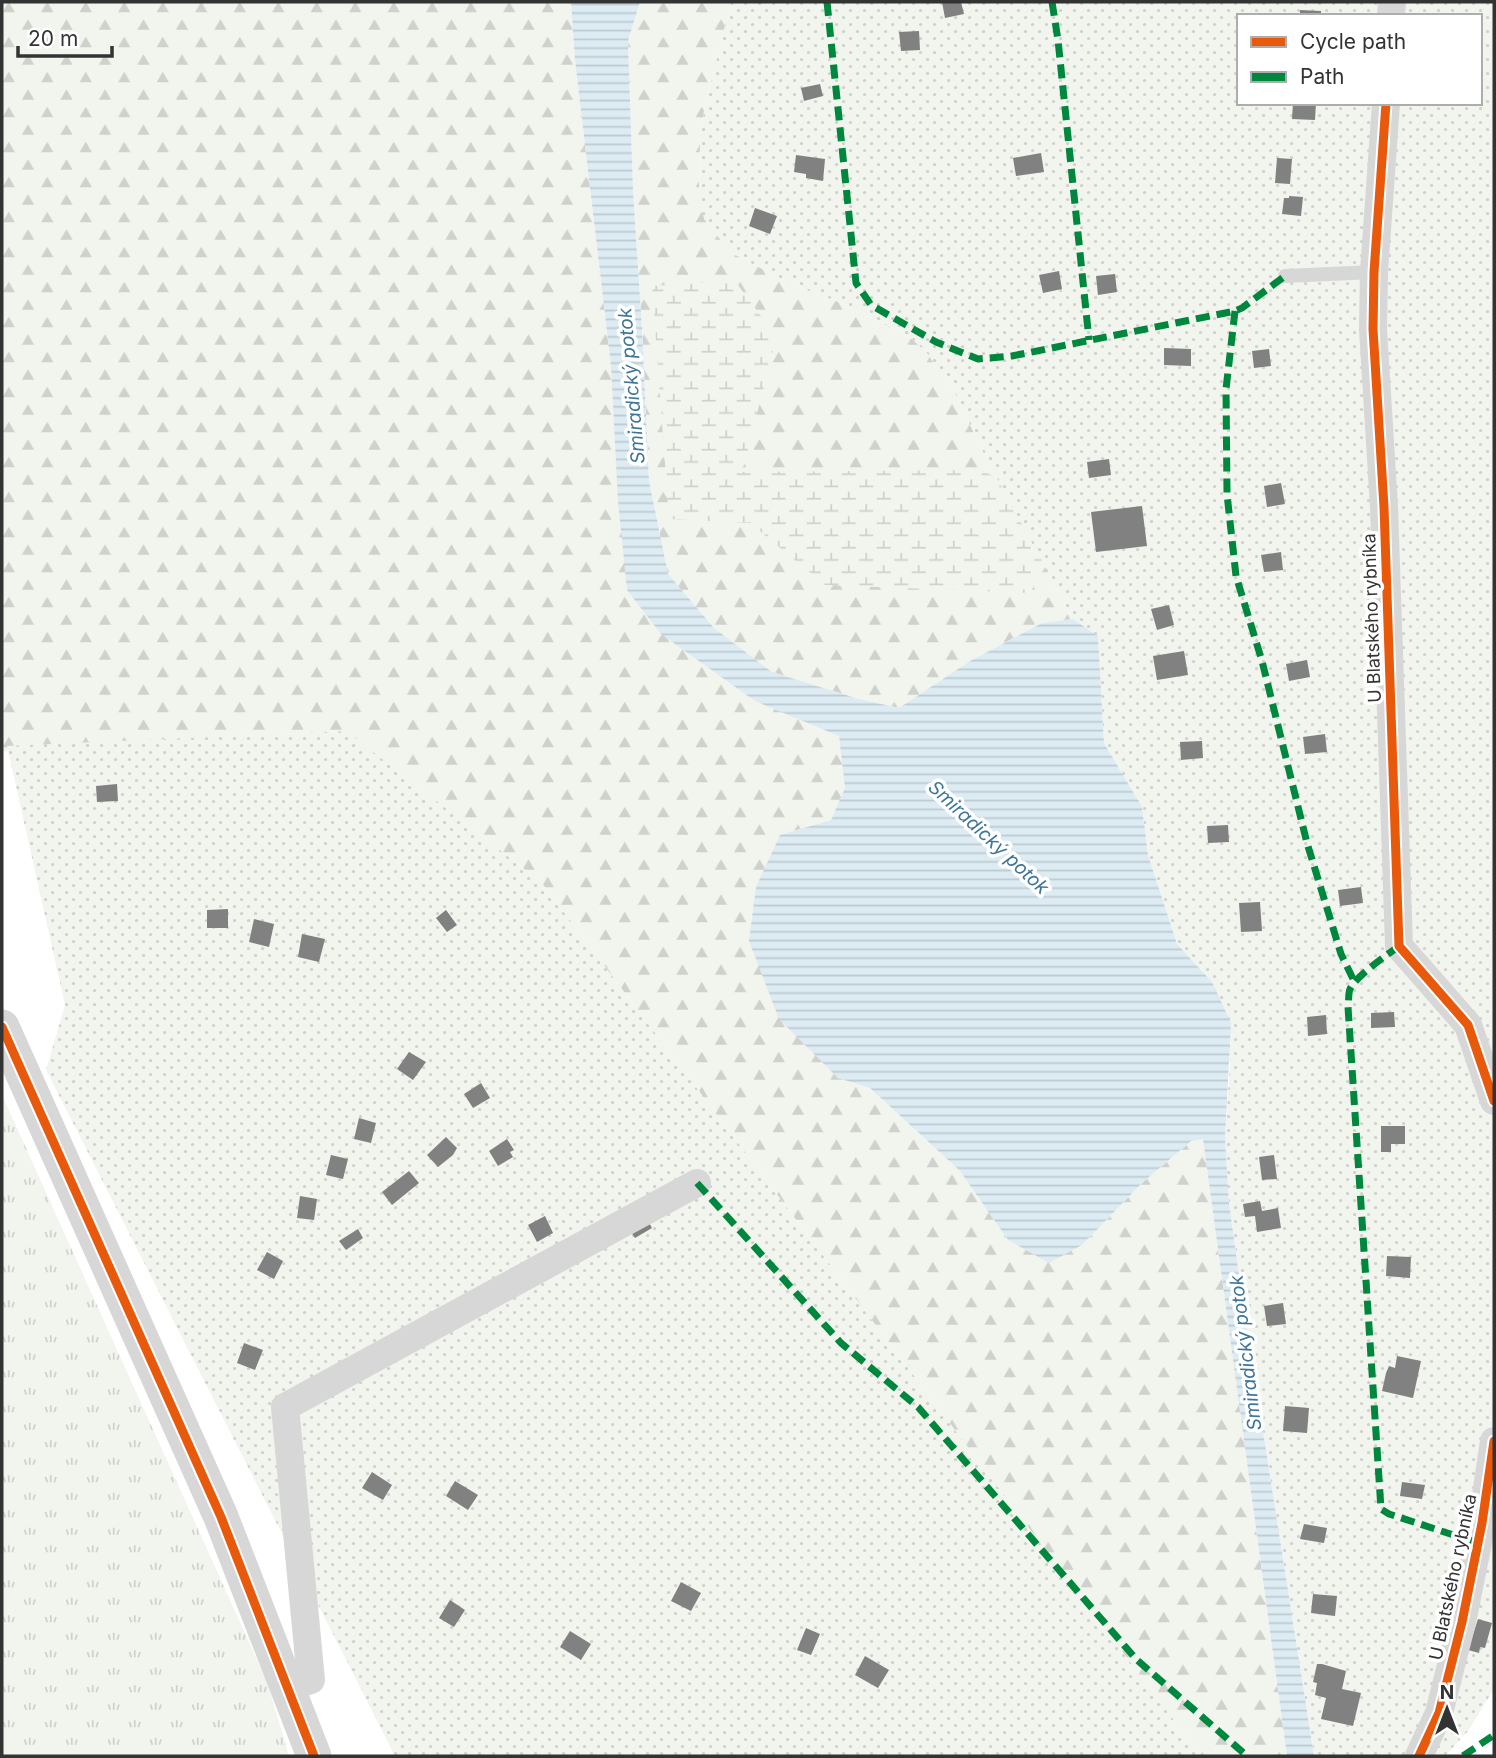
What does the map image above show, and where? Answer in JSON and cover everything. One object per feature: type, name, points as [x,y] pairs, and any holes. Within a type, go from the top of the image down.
[{"type":"street","name":"U Blatského rybníka","points":[[1386,105],[1374,272],[1373,329],[1384,507],[1399,946],[1468,1025],[1494,1101]]},
{"type":"street","points":[[2,1027],[221,1517],[314,1756]]},
{"type":"street","points":[[287,1688],[311,1679],[285,1407],[697,1183]]},
{"type":"street","name":"U Blatského rybníka","points":[[1419,1756],[1438,1713],[1462,1622],[1482,1523],[1494,1441]]},
{"type":"lane","points":[[1285,276],[1374,272]]},
{"type":"green space","points":[[2,2],[571,2],[575,60],[611,366],[627,590],[755,701],[839,735],[845,788],[831,820],[780,835],[838,1078],[870,1088],[960,1171],[1008,1240],[1082,1245],[1142,1183],[1191,1141],[1203,1138],[1287,1756],[1201,1756],[541,882],[345,731],[26,746],[2,752]]},
{"type":"green space","points":[[640,2],[731,2],[704,111],[699,189],[730,252],[793,285],[850,306],[911,338],[927,353],[956,395],[982,450],[1073,619],[1042,623],[970,661],[899,708],[859,699],[772,672],[714,628],[668,575],[649,481],[633,190],[628,41]]},
{"type":"green space","points":[[731,2],[1494,2],[1494,1689],[1468,1731],[1445,1756],[1314,1756],[1229,1203],[1225,1138],[1230,1062],[1212,982],[1177,944],[1148,855],[1142,807],[1104,743],[1098,636],[1073,619],[982,450],[956,395],[927,353],[911,338],[850,306],[793,285],[730,252],[704,219],[699,189],[704,111]]},
{"type":"green space","points":[[735,281],[769,327],[773,352],[742,472],[983,470],[1020,495],[1044,554],[1031,593],[825,585],[750,523],[669,519],[652,286]]},
{"type":"green space","points":[[346,731],[541,882],[1201,1756],[395,1756],[46,1070],[65,1005],[7,746]]},
{"type":"green space","points":[[2,1095],[267,1682],[289,1756],[2,1756]]},
{"type":"water","name":"Smiradický potok","points":[[571,2],[640,2],[628,41],[633,190],[649,481],[668,574],[714,628],[772,672],[859,699],[899,708],[970,661],[1042,623],[1073,619],[1098,636],[1104,743],[1142,807],[1148,855],[1177,944],[1212,982],[1231,1023],[1225,1138],[1229,1203],[1314,1756],[1287,1756],[1203,1139],[1191,1141],[1142,1183],[1082,1245],[1049,1263],[1008,1240],[960,1171],[870,1088],[838,1078],[779,1019],[749,941],[756,887],[780,835],[831,820],[845,788],[839,736],[755,701],[661,634],[627,590],[618,501],[611,366],[575,60]]},
{"type":"building","points":[[942,2],[961,2],[964,14],[945,18]]},
{"type":"building","points":[[1300,10],[1321,11],[1321,14],[1300,14]]},
{"type":"building","points":[[919,31],[920,50],[901,51],[899,32]]},
{"type":"building","points":[[820,84],[823,96],[804,101],[801,88]]},
{"type":"building","points":[[1293,105],[1316,105],[1315,120],[1292,119]]},
{"type":"building","points":[[1041,153],[1044,172],[1016,176],[1013,158]]},
{"type":"building","points":[[796,155],[825,159],[823,181],[806,178],[806,174],[794,172]]},
{"type":"building","points":[[1277,158],[1292,159],[1290,184],[1275,183]]},
{"type":"building","points":[[1303,197],[1301,216],[1282,214],[1284,198]]},
{"type":"building","points":[[755,208],[777,216],[770,234],[749,226]]},
{"type":"building","points":[[1059,271],[1062,289],[1043,293],[1039,275]]},
{"type":"building","points":[[1115,274],[1117,292],[1098,295],[1096,276]]},
{"type":"building","points":[[1164,348],[1191,349],[1191,366],[1164,365]]},
{"type":"building","points":[[1269,349],[1271,366],[1254,368],[1252,351]]},
{"type":"building","points":[[1109,459],[1111,475],[1089,478],[1087,462]]},
{"type":"building","points":[[1281,483],[1285,504],[1267,507],[1264,486]]},
{"type":"building","points":[[1142,506],[1147,546],[1096,552],[1091,512]]},
{"type":"building","points":[[1281,552],[1283,570],[1264,572],[1261,555]]},
{"type":"building","points":[[1169,605],[1174,625],[1157,630],[1151,609]]},
{"type":"building","points":[[1184,651],[1188,675],[1157,680],[1153,656]]},
{"type":"building","points":[[1307,660],[1310,677],[1289,681],[1286,664]]},
{"type":"building","points":[[1325,734],[1327,752],[1305,754],[1303,737]]},
{"type":"building","points":[[1202,741],[1203,758],[1181,760],[1180,742]]},
{"type":"building","points":[[117,784],[118,801],[97,802],[96,786]]},
{"type":"building","points":[[1228,825],[1229,842],[1208,843],[1207,826]]},
{"type":"building","points":[[1361,887],[1363,903],[1340,906],[1338,890]]},
{"type":"building","points":[[1260,902],[1262,931],[1241,932],[1239,903]]},
{"type":"building","points":[[228,909],[228,928],[207,928],[207,910]]},
{"type":"building","points":[[446,910],[457,925],[447,932],[436,918]]},
{"type":"building","points":[[254,919],[274,924],[269,947],[249,942]]},
{"type":"building","points":[[302,934],[325,939],[319,962],[298,957]]},
{"type":"building","points":[[1394,1012],[1395,1027],[1371,1028],[1371,1013]]},
{"type":"building","points":[[1326,1015],[1327,1034],[1308,1036],[1307,1017]]},
{"type":"building","points":[[409,1052],[426,1062],[413,1080],[397,1069]]},
{"type":"building","points":[[481,1083],[490,1098],[473,1108],[464,1094]]},
{"type":"building","points":[[359,1118],[376,1123],[371,1143],[354,1139]]},
{"type":"building","points":[[1381,1126],[1405,1126],[1405,1144],[1391,1144],[1391,1152],[1381,1152]]},
{"type":"building","points":[[446,1137],[457,1148],[453,1155],[438,1167],[427,1155]]},
{"type":"building","points":[[507,1139],[514,1150],[510,1152],[513,1157],[498,1166],[489,1151]]},
{"type":"building","points":[[331,1155],[348,1159],[343,1179],[326,1175]]},
{"type":"building","points":[[1274,1155],[1277,1179],[1262,1180],[1259,1157]]},
{"type":"building","points":[[409,1171],[419,1183],[392,1205],[382,1192]]},
{"type":"building","points":[[300,1196],[317,1199],[314,1220],[297,1218]]},
{"type":"building","points":[[1260,1201],[1262,1211],[1278,1208],[1281,1228],[1257,1232],[1255,1216],[1245,1217],[1243,1204]]},
{"type":"building","points":[[644,1213],[652,1228],[635,1238],[626,1224]]},
{"type":"building","points":[[545,1216],[553,1233],[537,1242],[528,1225]]},
{"type":"building","points":[[358,1229],[363,1238],[346,1250],[339,1241]]},
{"type":"building","points":[[267,1252],[283,1261],[274,1279],[257,1270]]},
{"type":"building","points":[[1387,1256],[1411,1257],[1410,1278],[1386,1276]]},
{"type":"building","points":[[1283,1303],[1286,1324],[1267,1326],[1264,1306]]},
{"type":"building","points":[[244,1343],[263,1350],[255,1370],[237,1363]]},
{"type":"building","points":[[1397,1356],[1421,1361],[1413,1398],[1382,1391],[1389,1366],[1395,1368]]},
{"type":"building","points":[[1285,1406],[1309,1408],[1307,1433],[1283,1431]]},
{"type":"building","points":[[372,1472],[392,1485],[383,1500],[362,1488]]},
{"type":"building","points":[[455,1481],[478,1495],[468,1510],[446,1496]]},
{"type":"building","points":[[1402,1482],[1425,1485],[1422,1499],[1400,1496]]},
{"type":"building","points":[[1304,1524],[1327,1528],[1324,1543],[1300,1539]]},
{"type":"building","points":[[681,1582],[701,1593],[691,1611],[671,1601]]},
{"type":"building","points":[[1313,1594],[1337,1596],[1335,1616],[1311,1613]]},
{"type":"building","points":[[450,1600],[465,1610],[454,1627],[439,1618]]},
{"type":"building","points":[[1478,1619],[1492,1623],[1485,1648],[1480,1647],[1479,1653],[1468,1650]]},
{"type":"building","points":[[806,1628],[820,1634],[811,1655],[797,1650]]},
{"type":"building","points":[[570,1631],[591,1644],[581,1660],[560,1647]]},
{"type":"building","points":[[865,1656],[889,1670],[878,1688],[855,1675]]},
{"type":"building","points":[[1317,1664],[1346,1671],[1342,1689],[1361,1693],[1353,1726],[1321,1719],[1326,1698],[1315,1695],[1317,1683],[1313,1682]]},
{"type":"marked path","points":[[827,2],[856,283],[871,305],[936,342],[978,359],[1012,356],[1235,311],[1285,276]]},
{"type":"marked path","points":[[1052,2],[1089,340]]},
{"type":"marked path","points":[[1235,311],[1226,389],[1227,494],[1236,576],[1262,661],[1307,843],[1341,954],[1355,983]]},
{"type":"marked path","points":[[1399,946],[1358,978],[1349,991],[1348,1007],[1381,1509],[1478,1543]]},
{"type":"marked path","points":[[697,1183],[841,1343],[918,1407],[1136,1659],[1247,1756]]},
{"type":"marked path","points":[[1463,1756],[1494,1735]]},
{"type":"cycle path","points":[[1386,105],[1374,272],[1373,329],[1384,507],[1399,946],[1468,1025],[1494,1101]]},
{"type":"cycle path","points":[[2,1027],[221,1517],[314,1756]]},
{"type":"cycle path","points":[[1419,1756],[1439,1713],[1462,1622],[1482,1523],[1494,1441]]}]
